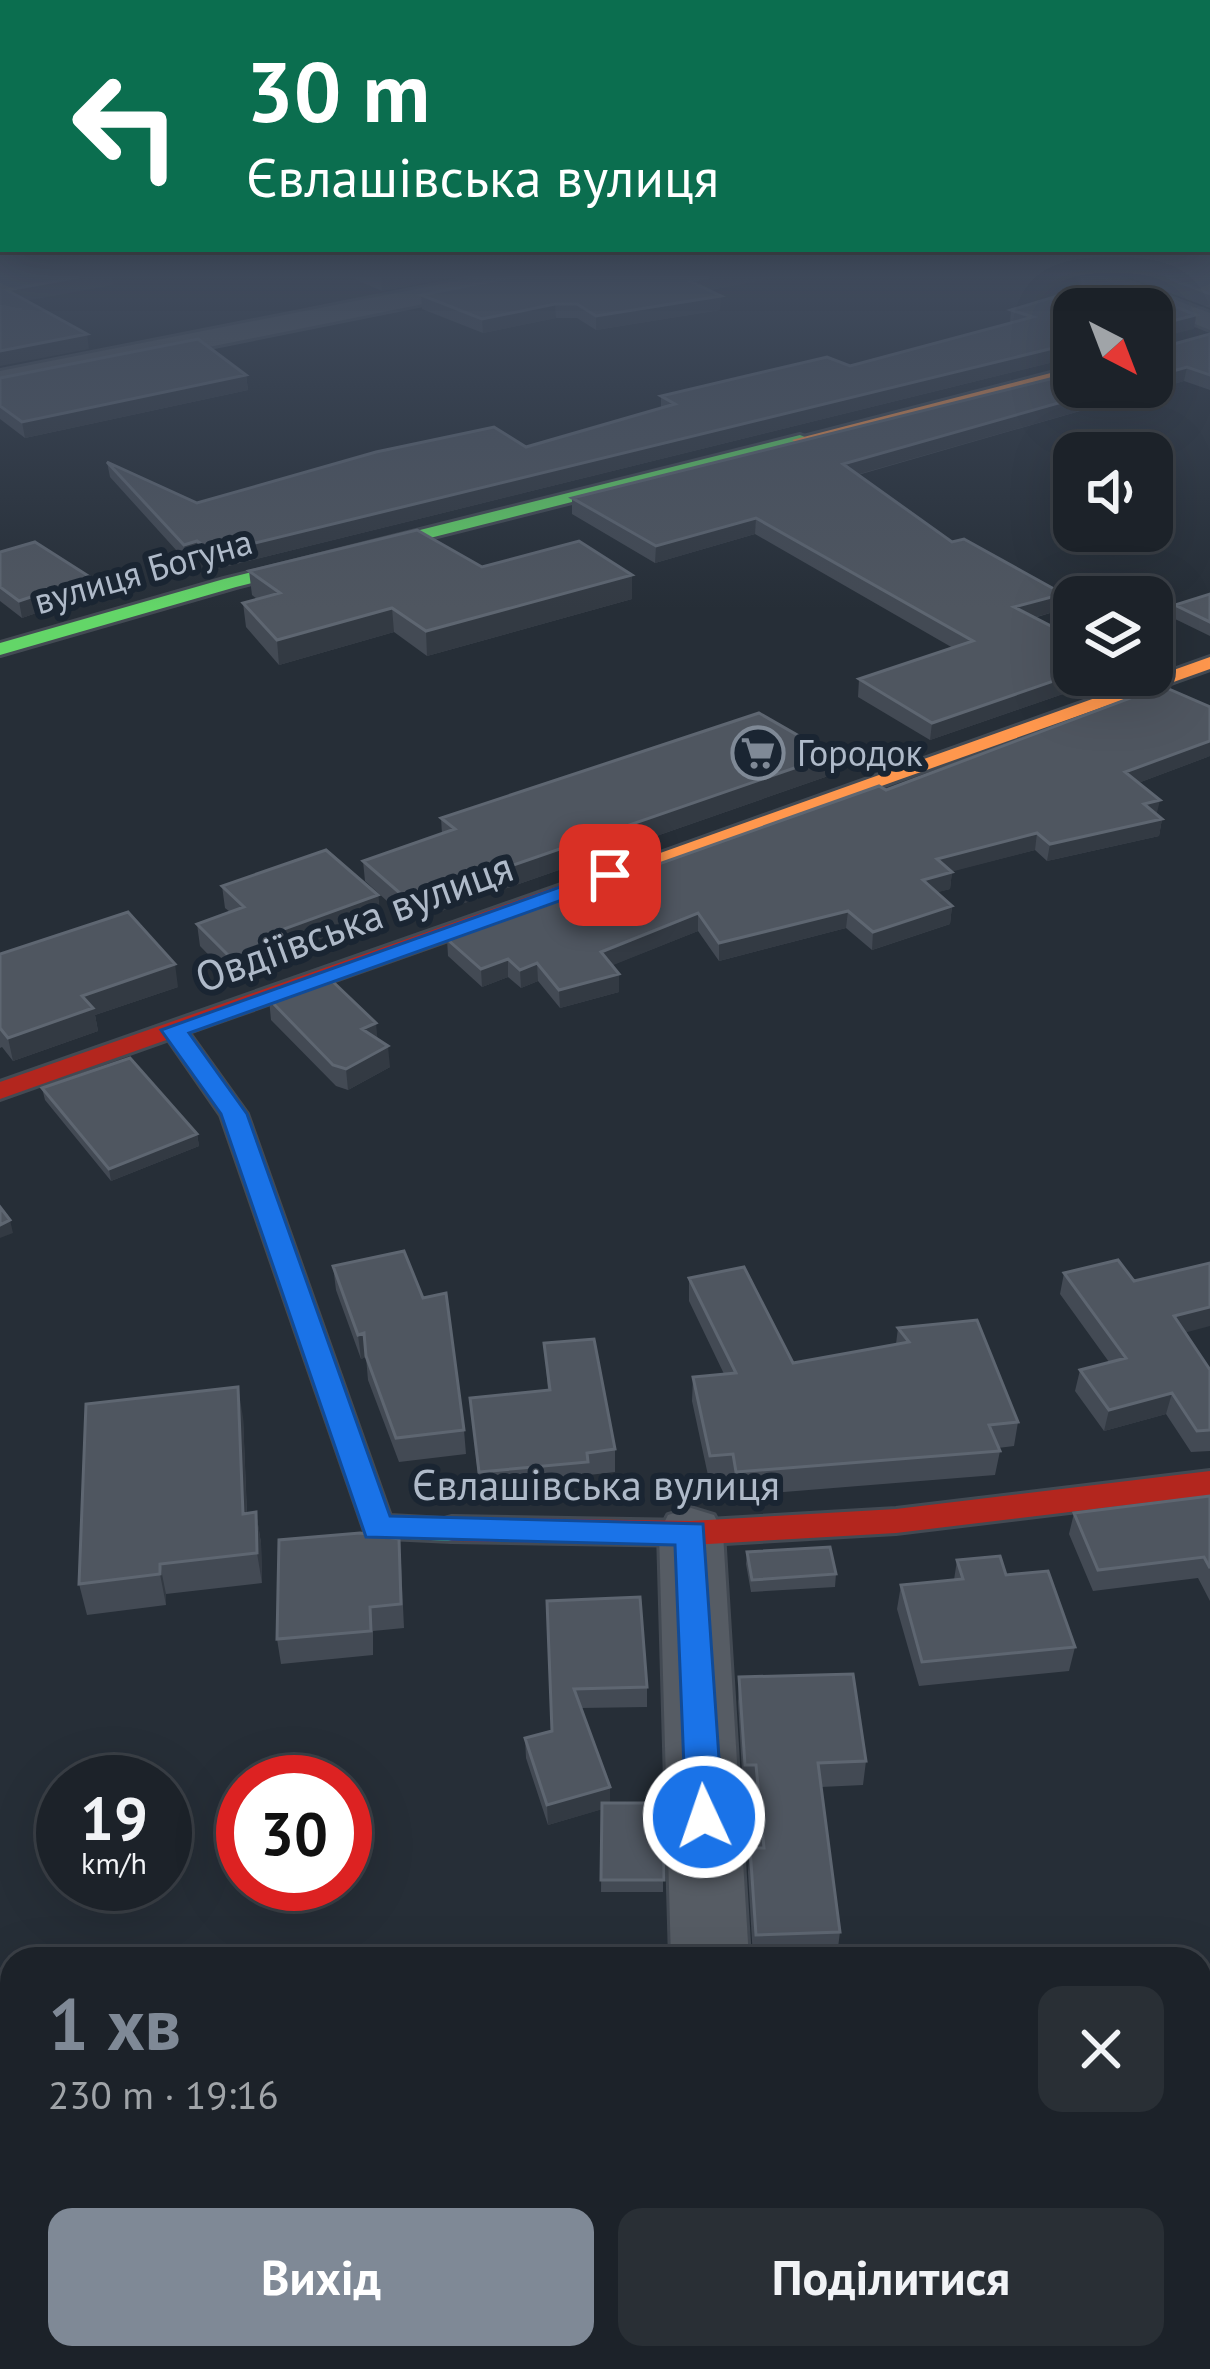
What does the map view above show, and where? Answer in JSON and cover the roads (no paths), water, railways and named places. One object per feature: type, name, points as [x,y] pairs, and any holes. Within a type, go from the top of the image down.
[{"type":"street","name":"вулиця Богуна","points":[[0,649],[276,571],[1008,388]]},
{"type":"street","name":"Овдіївська вулиця","points":[[0,1090],[1210,663]]},
{"type":"street","name":"Євлашівська вулиця","points":[[174,1030],[234,1114],[378,1528],[691,1533],[896,1521],[1210,1483]]},
{"type":"street","points":[[691,1533],[709,1947]]},
{"type":"place","name":"Городок","points":[[758,753]]}]
